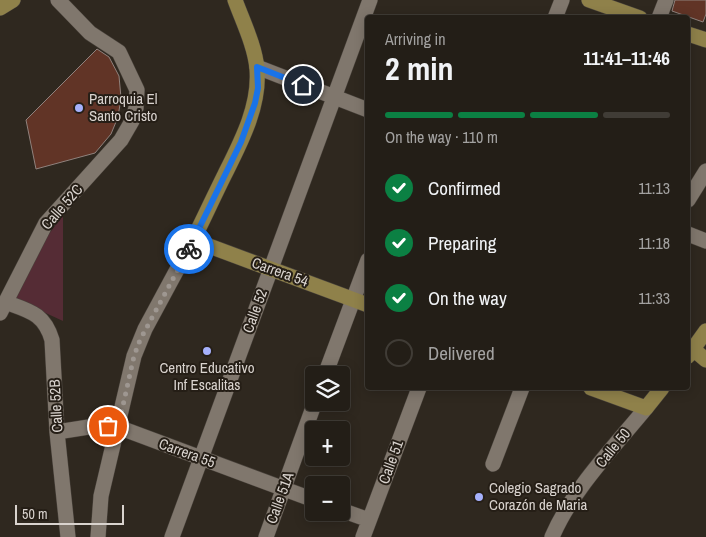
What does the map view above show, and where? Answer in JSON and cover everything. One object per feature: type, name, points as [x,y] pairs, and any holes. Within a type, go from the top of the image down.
[{"type":"main road","points":[[0,8],[13,0]]},
{"type":"main road","points":[[193,240],[246,128],[258,88],[257,67],[246,29],[234,0]]},
{"type":"main road","points":[[589,0],[631,15]]},
{"type":"main road","points":[[690,35],[706,40]]},
{"type":"main road","name":"Carrera 54","points":[[193,240],[360,302]]},
{"type":"main road","points":[[705,336],[690,352],[706,360]]},
{"type":"main road","points":[[596,390],[646,408]]},
{"type":"main road","name":"Calle 50","points":[[646,408],[660,390]]},
{"type":"street","name":"Calle 52C","points":[[3,308],[46,223],[121,140],[132,121],[136,108],[137,90],[119,52],[90,33],[58,0]]},
{"type":"street","name":"Calle 52","points":[[172,537],[370,0]]},
{"type":"street","points":[[556,15],[562,0]]},
{"type":"street","points":[[660,15],[666,0]]},
{"type":"street","points":[[257,67],[365,109]]},
{"type":"street","points":[[690,197],[706,171]]},
{"type":"street","points":[[690,235],[706,241]]},
{"type":"street","points":[[98,537],[102,496],[134,356],[140,340],[193,240]]},
{"type":"street","points":[[329,366],[360,302],[365,276]]},
{"type":"street","name":"Calle 52B","points":[[3,308],[36,314],[49,328],[52,340],[57,432],[68,537]]},
{"type":"street","name":"Calle 51","points":[[363,537],[418,390]]},
{"type":"street","points":[[493,464],[521,390]]},
{"type":"street","name":"Calle 50","points":[[552,537],[585,483],[646,408]]},
{"type":"street","name":"Calle 51A","points":[[266,537],[312,411]]},
{"type":"street","name":"Carrera 55","points":[[57,432],[96,426],[118,428],[305,497]]},
{"type":"street","points":[[350,513],[370,520]]},
{"type":"shaded area","points":[[63,215],[63,321],[13,298],[46,238]]},
{"type":"building","points":[[675,0],[706,0],[706,14],[703,22],[690,17],[690,15],[672,11]]},
{"type":"building","name":"Parroquia El Santo Cristo","points":[[97,49],[109,57],[119,76],[121,98],[118,117],[111,134],[95,153],[36,169],[26,120]]},
{"type":"way so far","points":[[108,426],[118,428],[134,356],[140,340],[189,249]]},
{"type":"place","name":"Parroquia El Santo Cristo","points":[[79,108]]},
{"type":"place","name":"Centro Educativo Inf Escalitas","points":[[207,351]]},
{"type":"place","name":"Colegio Sagrado Corazón de Maria","points":[[479,497]]},
{"type":"route","points":[[189,249],[241,142],[255,103],[258,88],[257,67],[303,85]]}]
